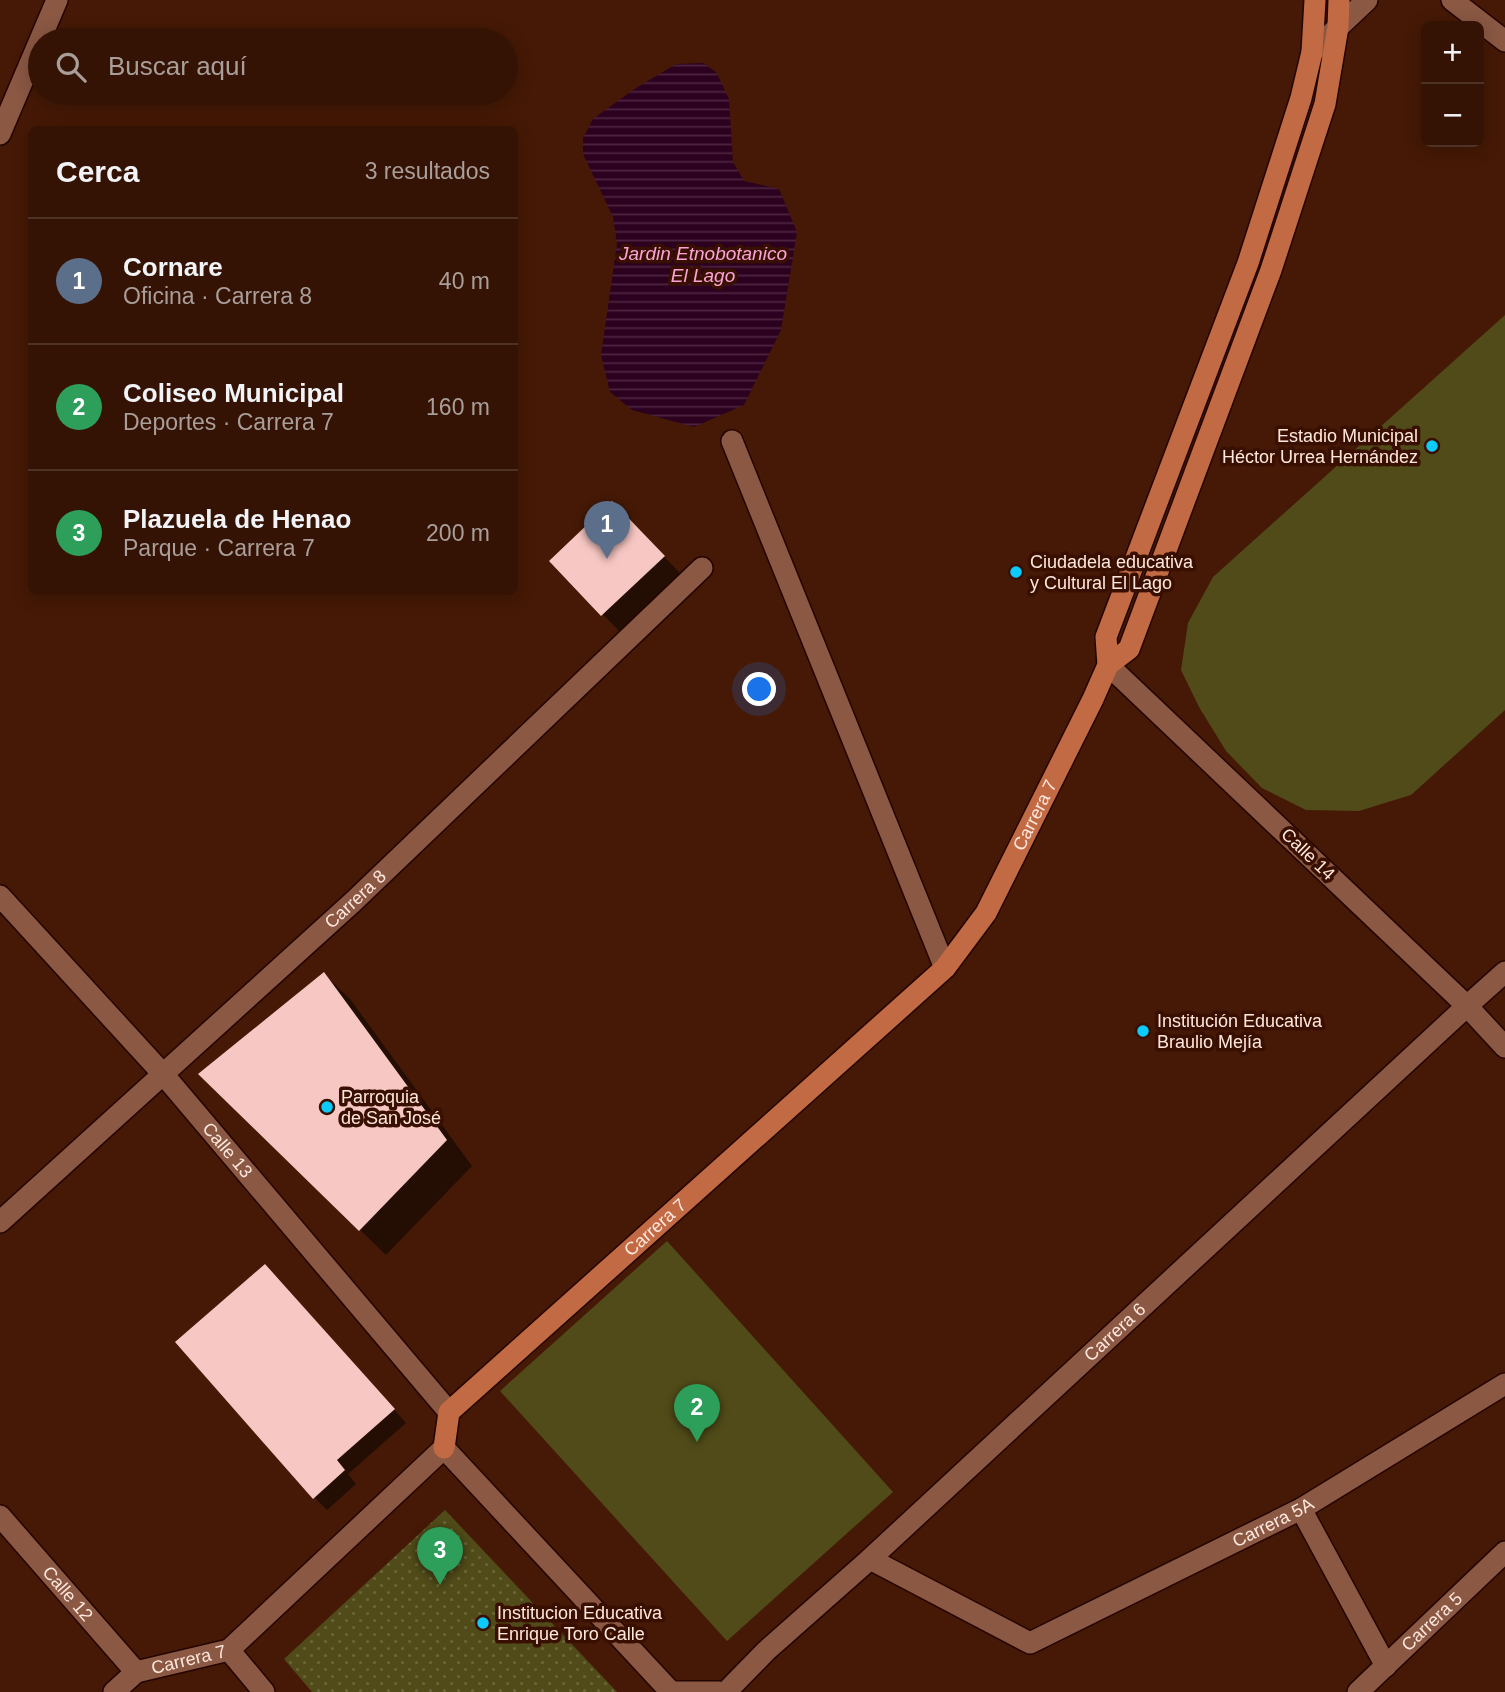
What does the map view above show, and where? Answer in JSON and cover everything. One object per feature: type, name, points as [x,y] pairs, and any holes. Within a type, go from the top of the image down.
[{"type":"main road","points":[[1108,665],[1105,636],[1248,263],[1301,98],[1311,52],[1315,0]]},
{"type":"main road","points":[[1108,665],[1129,649],[1271,271],[1325,104],[1338,27],[1339,0]]},
{"type":"main road","name":"Carrera 7","points":[[449,1412],[945,968],[986,913],[1108,665]]},
{"type":"main road","points":[[444,1448],[449,1412]]},
{"type":"street","points":[[45,28],[57,0]]},
{"type":"street","points":[[1311,52],[1367,0]]},
{"type":"street","points":[[1452,0],[1505,41]]},
{"type":"street","points":[[0,134],[28,68]]},
{"type":"street","points":[[732,441],[945,968]]},
{"type":"street","name":"Carrera 8","points":[[0,1222],[354,901],[702,568]]},
{"type":"street","name":"Calle 14","points":[[1108,665],[1467,1006],[1505,1047]]},
{"type":"street","name":"Calle 13","points":[[0,896],[163,1074],[449,1412]]},
{"type":"street","name":"Carrera 6","points":[[726,1692],[766,1651],[870,1559],[1505,972]]},
{"type":"street","name":"Carrera 5A","points":[[870,1559],[1030,1643],[1301,1509],[1505,1384]]},
{"type":"street","points":[[444,1448],[670,1691],[719,1692]]},
{"type":"street","name":"Carrera 7","points":[[114,1692],[135,1672],[229,1650],[444,1448]]},
{"type":"street","points":[[1301,1509],[1386,1666]]},
{"type":"street","name":"Calle 12","points":[[0,1516],[135,1672]]},
{"type":"street","name":"Carrera 5","points":[[1358,1692],[1505,1552]]},
{"type":"street","points":[[229,1650],[264,1692]]},
{"type":"shaded area","name":"Estadio Municipal Héctor Urrea Hernández","points":[[1505,315],[1505,710],[1411,795],[1359,811],[1306,810],[1262,788],[1226,751],[1199,707],[1181,670],[1188,623],[1213,577]]},
{"type":"shaded area","points":[[667,1241],[893,1492],[727,1641],[500,1391]]},
{"type":"shaded area","points":[[445,1510],[617,1692],[312,1692],[284,1659]]},
{"type":"water","name":"Jardin Etnobotanico El Lago","points":[[703,63],[716,72],[729,99],[733,162],[744,181],[779,189],[797,232],[781,330],[744,405],[694,427],[632,410],[610,392],[601,355],[617,244],[613,217],[583,154],[583,138],[593,119],[633,90],[676,64]]},
{"type":"building","points":[[612,501],[665,556],[601,616],[549,561]]},
{"type":"building","name":"Parroquia de San José","points":[[324,972],[447,1140],[359,1231],[198,1074]]},
{"type":"building","points":[[265,1264],[395,1409],[337,1460],[345,1470],[313,1499],[175,1342]]},
{"type":"place","name":"Estadio Municipal Héctor Urrea Hernández","points":[[1432,446]]},
{"type":"place","name":"Cornare","points":[[607,559]]},
{"type":"place","name":"Ciudadela educativa y Cultural El Lago","points":[[1016,572]]},
{"type":"place","name":"Institución Educativa Braulio Mejía","points":[[1143,1031]]},
{"type":"place","name":"Parroquia de San José","points":[[327,1107]]},
{"type":"place","name":"Coliseo Municipal","points":[[697,1442]]},
{"type":"place","name":"Plazuela de Henao","points":[[440,1585]]},
{"type":"place","name":"Institucion Educativa Enrique Toro Calle","points":[[483,1623]]}]
